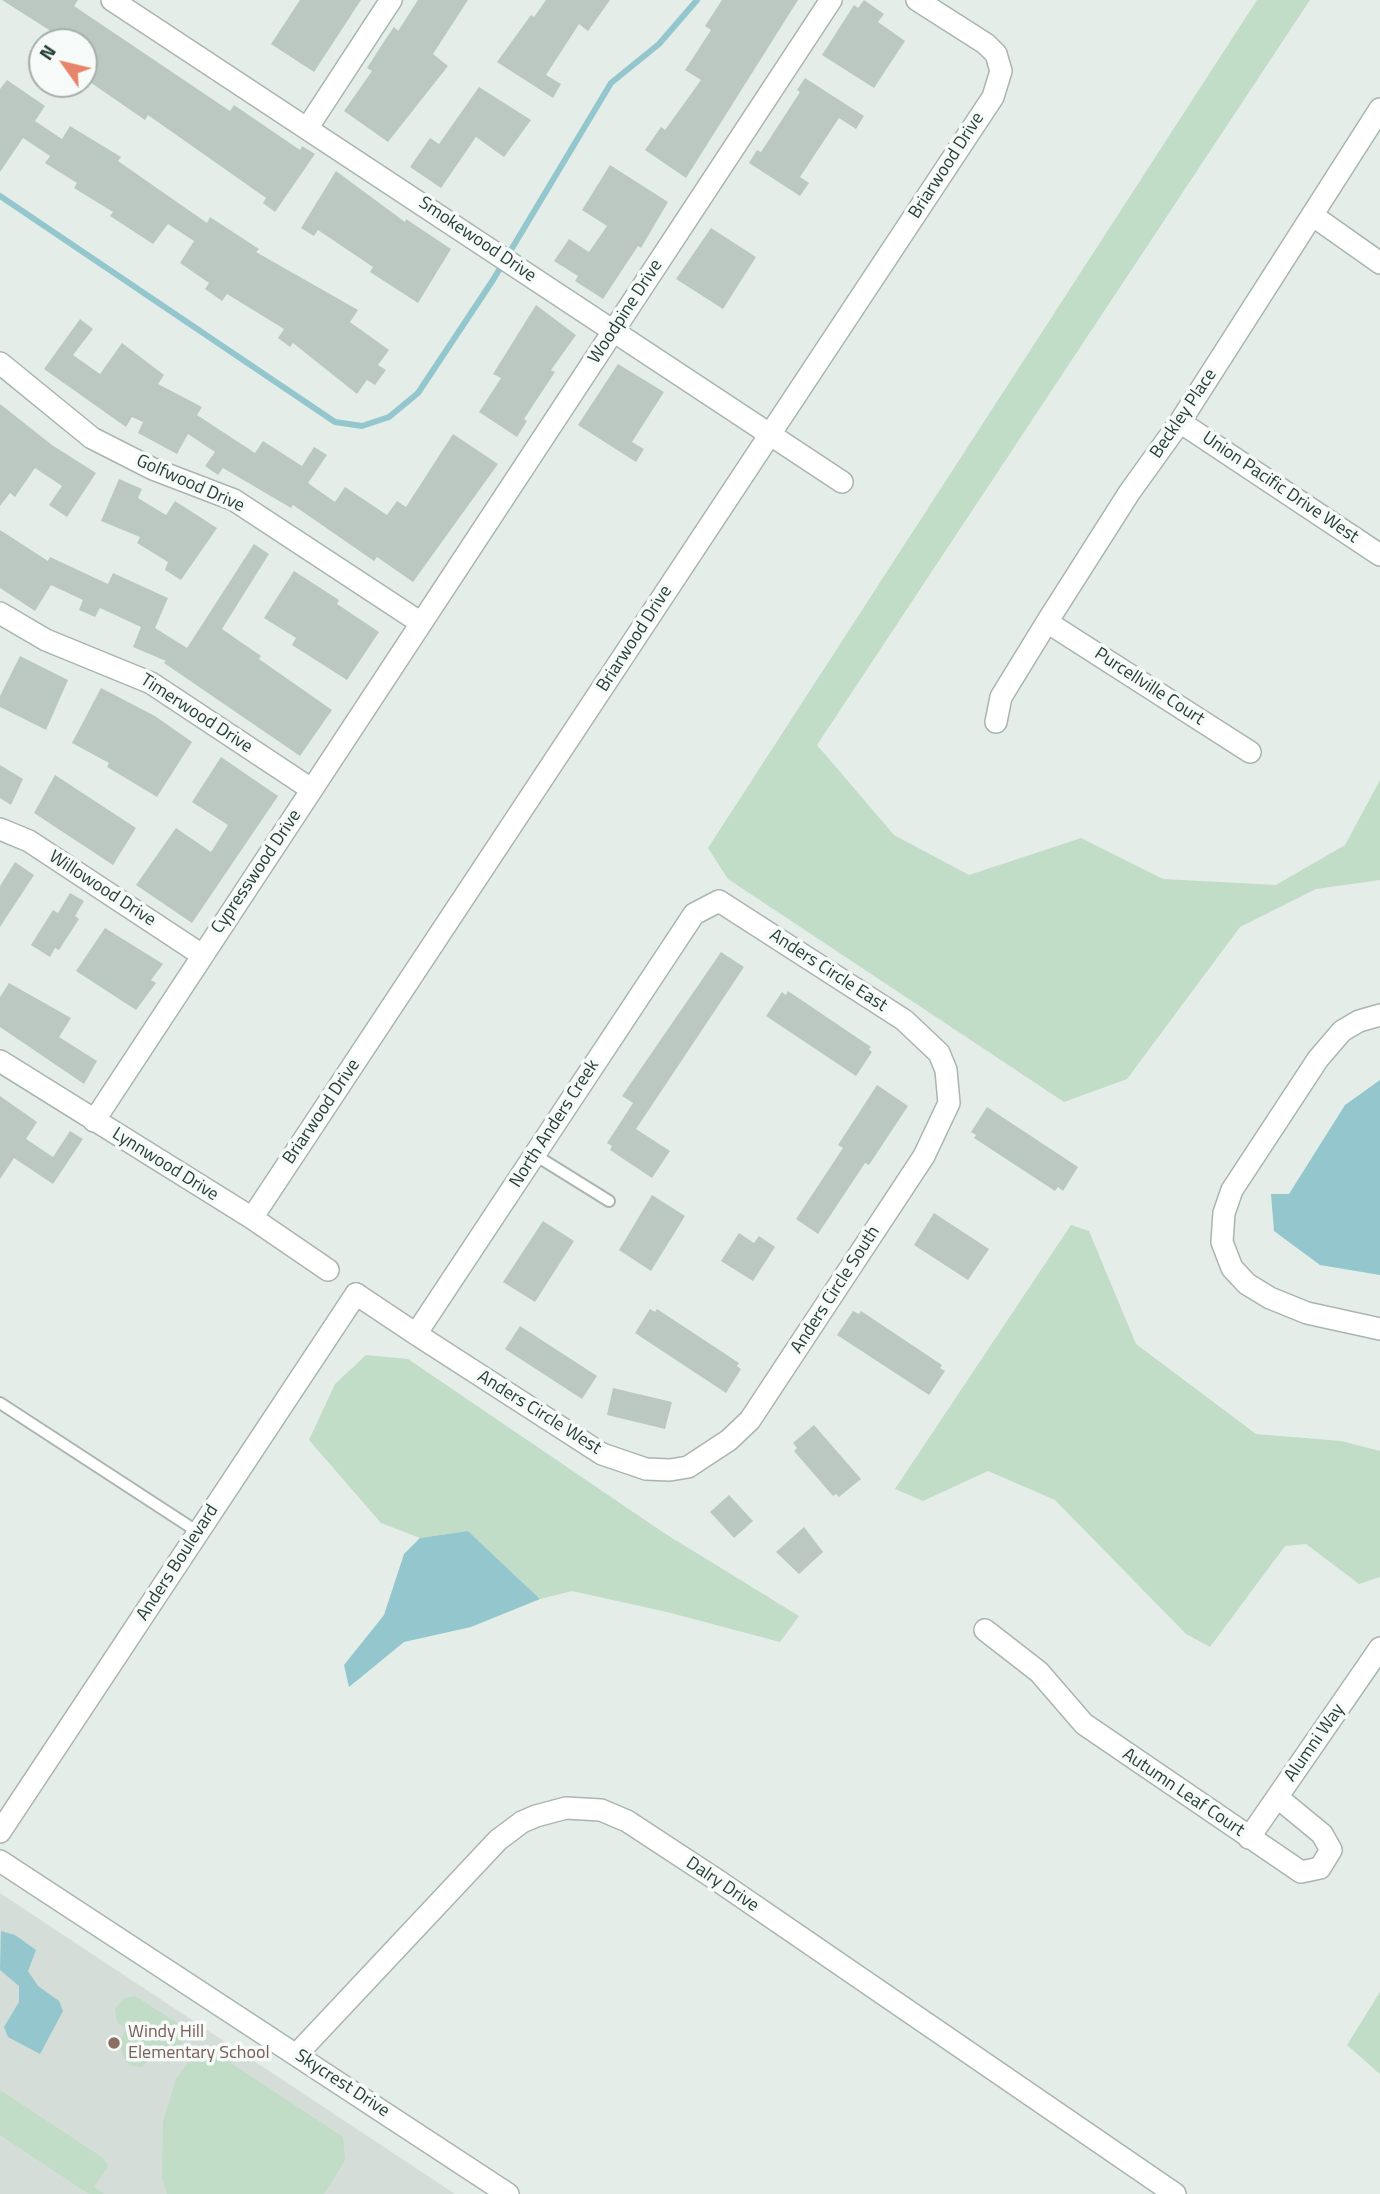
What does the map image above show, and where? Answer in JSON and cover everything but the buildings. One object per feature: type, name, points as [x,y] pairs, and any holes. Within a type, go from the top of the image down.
[{"type":"street","name":"Smokewood Drive","points":[[111,0],[308,127],[769,436],[842,482]]},
{"type":"street","points":[[308,127],[391,0]]},
{"type":"street","name":"Woodpine Drive","points":[[421,623],[831,0]]},
{"type":"street","name":"Briarwood Drive","points":[[252,1218],[993,97],[1001,71],[996,54],[986,44],[916,0]]},
{"type":"street","name":"Beckley Place","points":[[996,722],[1001,697],[1047,622],[1129,493],[1180,422],[1380,109]]},
{"type":"street","points":[[1312,215],[1380,263]]},
{"type":"street","name":"Golfwood Drive","points":[[0,363],[92,438],[153,469],[234,500],[421,623]]},
{"type":"street","name":"Union Pacific Drive West","points":[[1180,422],[1380,555]]},
{"type":"street","name":"Timerwood Drive","points":[[0,613],[46,640],[151,683],[312,789]]},
{"type":"street","name":"Purcellville Court","points":[[1047,622],[1250,752]]},
{"type":"street","name":"Cypresswood Drive","points":[[94,1121],[421,623]]},
{"type":"street","name":"Willowood Drive","points":[[0,829],[29,841],[202,955]]},
{"type":"street","name":"Anders Circle East","points":[[694,914],[719,901],[904,1020],[939,1053],[946,1070]]},
{"type":"street","name":"North Anders Creek","points":[[416,1335],[694,914]]},
{"type":"street","points":[[1376,1015],[1342,1031],[1318,1059],[1232,1190],[1224,1213],[1222,1242],[1232,1268],[1247,1284],[1270,1298],[1307,1313],[1380,1329]]},
{"type":"street","name":"Lynnwood Drive","points":[[0,1061],[252,1218],[328,1270]]},
{"type":"street","name":"Anders Circle South","points":[[670,1470],[688,1467],[729,1440],[750,1420],[925,1156],[949,1103],[946,1070]]},
{"type":"street","name":"Anders Circle West","points":[[356,1294],[602,1454],[646,1469],[670,1470]]},
{"type":"street","name":"Anders Boulevard","points":[[0,1832],[356,1294]]},
{"type":"street","name":"Autumn Leaf Court","points":[[985,1630],[1039,1672],[1084,1724],[1301,1872],[1320,1868],[1331,1850],[1322,1834],[1277,1797]]},
{"type":"street","name":"Alumni Way","points":[[1249,1838],[1376,1661]]},
{"type":"street","name":"Dalry Drive","points":[[297,2054],[498,1840],[522,1822],[536,1816],[566,1808],[601,1810],[627,1822],[717,1880],[1175,2194]]},
{"type":"street","name":"Skycrest Drive","points":[[0,1861],[508,2194]]},
{"type":"lane","points":[[535,1154],[609,1201]]},
{"type":"lane","points":[[0,1403],[198,1532]]},
{"type":"shaded area","name":"Windy Hill Elementary School","points":[[0,1893],[455,2194],[0,2194]]},
{"type":"green space","points":[[1257,0],[1310,0],[817,745],[894,835],[969,875],[1081,838],[1163,879],[1276,885],[1345,845],[1380,780],[1380,880],[1316,889],[1240,927],[1127,1079],[1064,1102],[728,879],[708,848]]},
{"type":"green space","points":[[1071,1225],[1089,1231],[1136,1344],[1256,1434],[1341,1441],[1380,1451],[1380,1577],[1359,1584],[1306,1544],[1285,1546],[1210,1647],[1186,1634],[1055,1500],[988,1471],[923,1501],[895,1489]]},
{"type":"green space","points":[[366,1355],[408,1359],[664,1533],[799,1616],[780,1642],[667,1612],[572,1591],[540,1599],[468,1531],[420,1538],[381,1523],[309,1440],[335,1384]]},
{"type":"green space","points":[[1380,1992],[1380,2074],[1347,2045]]},
{"type":"green space","points":[[135,1996],[185,2028],[187,2036],[177,2048],[152,2056],[142,2067],[129,2065],[123,2055],[120,2041],[126,2029],[117,2022],[115,2009],[124,1998]]},
{"type":"green space","points":[[202,2044],[343,2137],[345,2160],[324,2194],[167,2194],[162,2177],[163,2122],[176,2079]]},
{"type":"green space","points":[[0,2090],[103,2158],[108,2166],[94,2187],[104,2194],[89,2194],[0,2135]]},
{"type":"water","points":[[1380,1080],[1380,1275],[1320,1265],[1274,1231],[1271,1194],[1289,1194],[1345,1105]]},
{"type":"water","points":[[468,1531],[540,1599],[471,1627],[404,1642],[349,1687],[344,1665],[384,1615],[404,1554],[420,1538]]},
{"type":"water","points":[[1,1931],[15,1935],[36,1950],[28,1971],[38,1986],[59,2001],[63,2011],[40,2054],[8,2037],[4,2027],[19,2002],[19,1986],[0,1970]]},
{"type":"waterway","points":[[0,196],[335,422],[362,426],[389,417],[418,393],[493,280],[611,83],[659,44],[697,0]]},
{"type":"place","name":"Windy Hill Elementary School","points":[[114,2043]]}]
